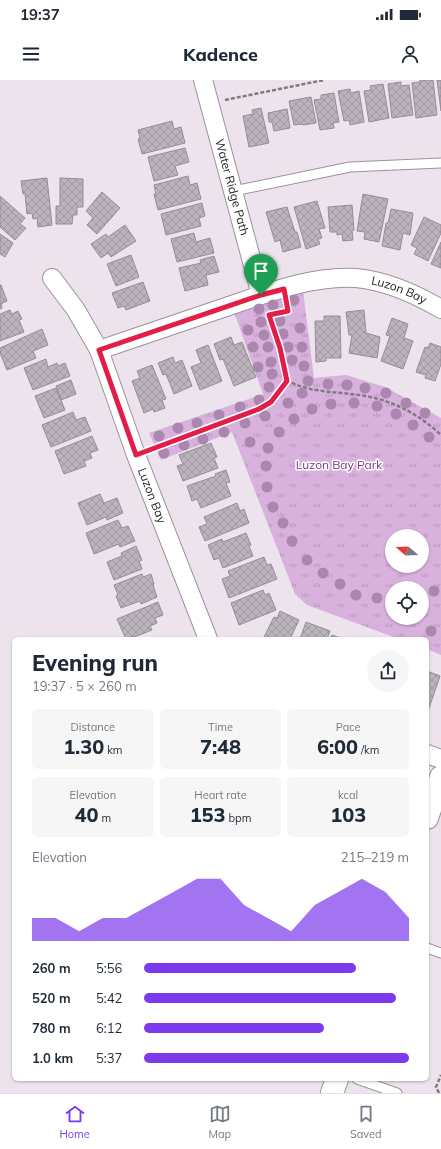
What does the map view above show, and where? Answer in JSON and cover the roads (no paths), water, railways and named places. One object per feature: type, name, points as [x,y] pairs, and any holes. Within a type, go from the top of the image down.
[{"type":"street","name":"Water Ridge Path","points":[[203,80],[261,295]]},
{"type":"street","points":[[52,278],[76,310],[99,350]]},
{"type":"street","name":"Luzon Bay","points":[[207,637],[136,455],[99,350],[261,295],[310,282],[335,278],[356,278],[388,284],[419,296],[441,309]]},
{"type":"street","points":[[429,755],[441,759]]},
{"type":"street","points":[[429,812],[441,777]]},
{"type":"street","points":[[332,1093],[336,1081]]},
{"type":"lane","points":[[234,191],[350,167],[441,163]]},
{"type":"lane","points":[[429,949],[441,953]]},
{"type":"lane","points":[[363,1081],[397,1093]]},
{"type":"park label","name":"Luzon Bay Park","points":[[339,465]]}]
